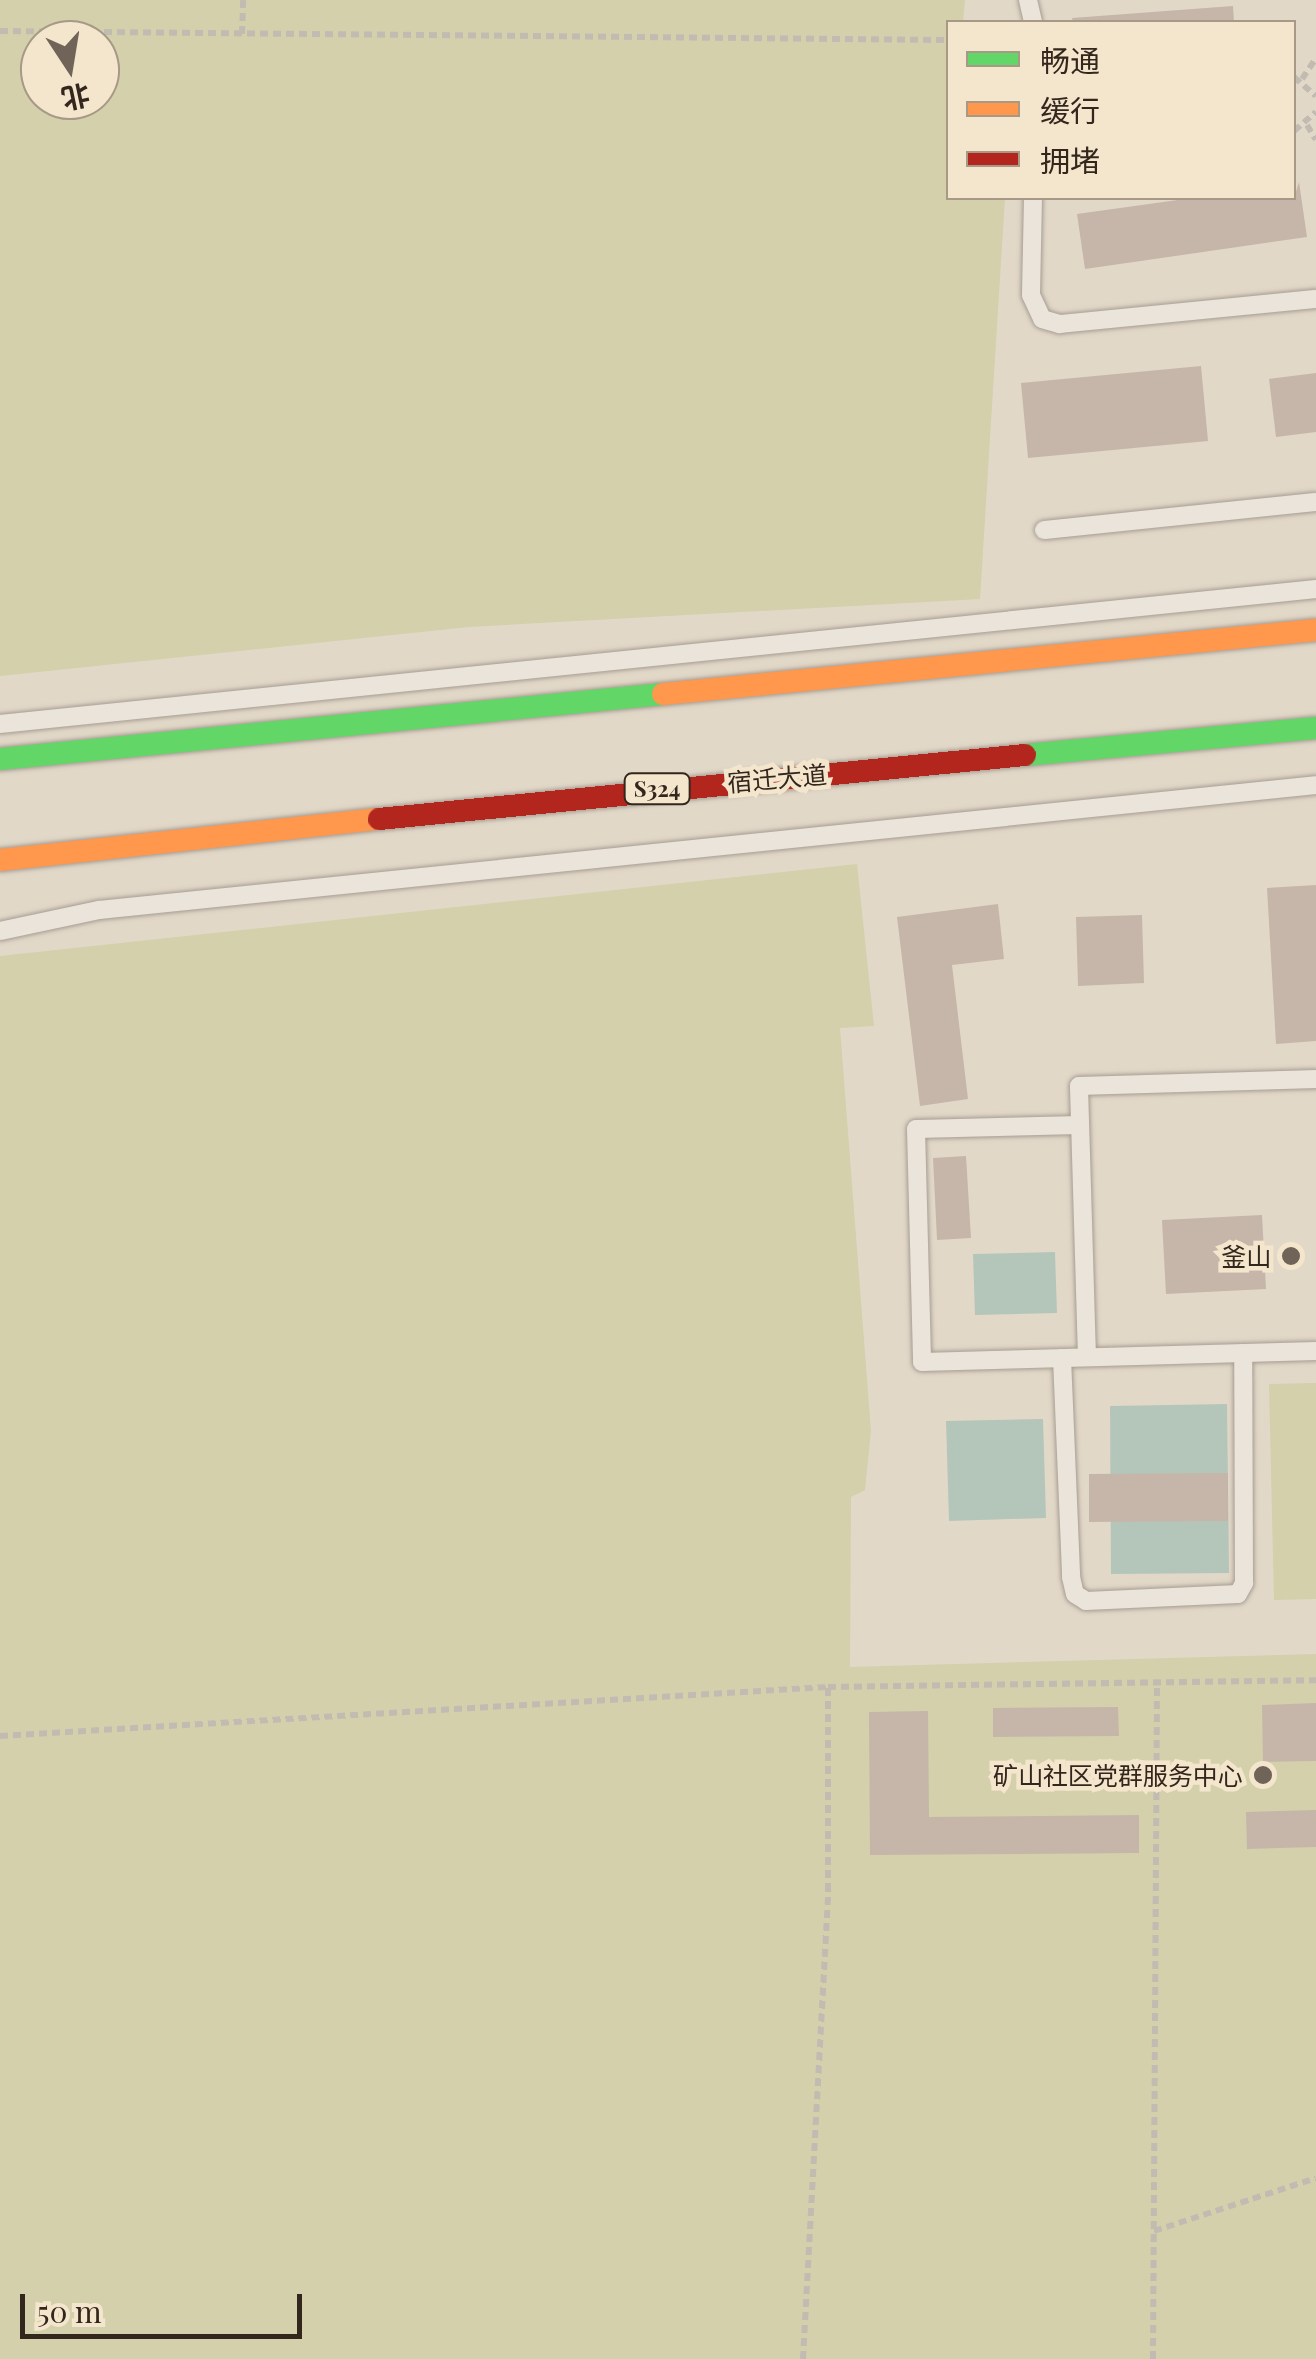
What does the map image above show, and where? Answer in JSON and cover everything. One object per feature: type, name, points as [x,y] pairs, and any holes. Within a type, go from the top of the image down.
[{"type":"main road","points":[[0,759],[1316,630]]},
{"type":"main road","name":"宿迁大道","points":[[0,860],[685,786],[1316,728]]},
{"type":"lane","points":[[1033,200],[1031,296],[1042,319],[1060,324],[1316,300]]},
{"type":"lane","points":[[1044,530],[1316,502]]},
{"type":"lane","points":[[0,724],[1316,589]]},
{"type":"lane","points":[[0,931],[100,910],[1316,785]]},
{"type":"lane","points":[[1087,1357],[1079,1086],[1316,1079]]},
{"type":"lane","points":[[1080,1125],[916,1129],[922,1362],[1316,1351]]},
{"type":"lane","points":[[1062,1358],[1071,1577],[1074,1594],[1086,1601],[1238,1594],[1244,1584],[1243,1353]]},
{"type":"path","points":[[242,34],[243,0]]},
{"type":"path","points":[[0,32],[946,40]]},
{"type":"path","points":[[1316,58],[1298,78],[1316,96]]},
{"type":"path","points":[[1296,130],[1307,125],[1316,112]]},
{"type":"path","points":[[1307,125],[1316,140]]},
{"type":"path","points":[[0,1736],[828,1687],[1316,1680]]},
{"type":"path","points":[[1154,2359],[1157,1683]]},
{"type":"path","points":[[803,2359],[828,1891],[828,1687]]},
{"type":"path","points":[[1154,2231],[1316,2178]]},
{"type":"shaded area","points":[[0,0],[965,0],[963,20],[946,20],[946,200],[1005,200],[980,599],[469,627],[0,676]]},
{"type":"shaded area","points":[[857,864],[874,1026],[840,1028],[871,1431],[865,1490],[851,1497],[850,1667],[1316,1654],[1316,2359],[0,2359],[0,956]]},
{"type":"shaded area","points":[[1055,1252],[1057,1313],[975,1315],[973,1254]]},
{"type":"shaded area","points":[[1316,1383],[1316,1599],[1274,1600],[1269,1384]]},
{"type":"shaded area","points":[[1227,1404],[1229,1573],[1111,1574],[1110,1406]]},
{"type":"shaded area","points":[[1043,1419],[1046,1518],[949,1521],[946,1421]]},
{"type":"building","points":[[1233,6],[1234,20],[1072,20]]},
{"type":"building","points":[[1299,182],[1307,237],[1085,269],[1077,214],[1178,200],[1296,200]]},
{"type":"building","points":[[1201,366],[1208,441],[1028,458],[1021,383]]},
{"type":"building","points":[[1316,373],[1316,432],[1276,437],[1269,379]]},
{"type":"building","points":[[1316,885],[1316,1041],[1276,1044],[1267,888]]},
{"type":"building","points":[[998,904],[1004,959],[952,965],[968,1099],[920,1106],[897,917]]},
{"type":"building","points":[[1142,915],[1144,983],[1078,986],[1076,917]]},
{"type":"building","points":[[966,1156],[971,1238],[937,1240],[933,1158]]},
{"type":"building","points":[[1262,1215],[1266,1289],[1166,1294],[1162,1220]]},
{"type":"building","points":[[1228,1473],[1228,1521],[1089,1522],[1089,1474]]},
{"type":"building","points":[[1316,1703],[1316,1761],[1263,1762],[1262,1705]]},
{"type":"building","points":[[1118,1707],[1119,1736],[993,1737],[993,1708]]},
{"type":"building","points":[[928,1711],[929,1817],[1139,1815],[1139,1853],[870,1855],[869,1712]]},
{"type":"building","points":[[1316,1810],[1316,1847],[1247,1849],[1246,1812]]},
{"type":"traffic: fast","points":[[0,759],[663,694]]},
{"type":"traffic: fast","points":[[1025,755],[1316,728]]},
{"type":"traffic: slow","points":[[663,694],[1316,630]]},
{"type":"traffic: slow","points":[[0,860],[379,819]]},
{"type":"traffic: jam","points":[[379,819],[1025,755]]},
{"type":"place","name":"釜山","points":[[1291,1256]]},
{"type":"place","name":"矿山社区党群服务中心","points":[[1263,1775]]}]
